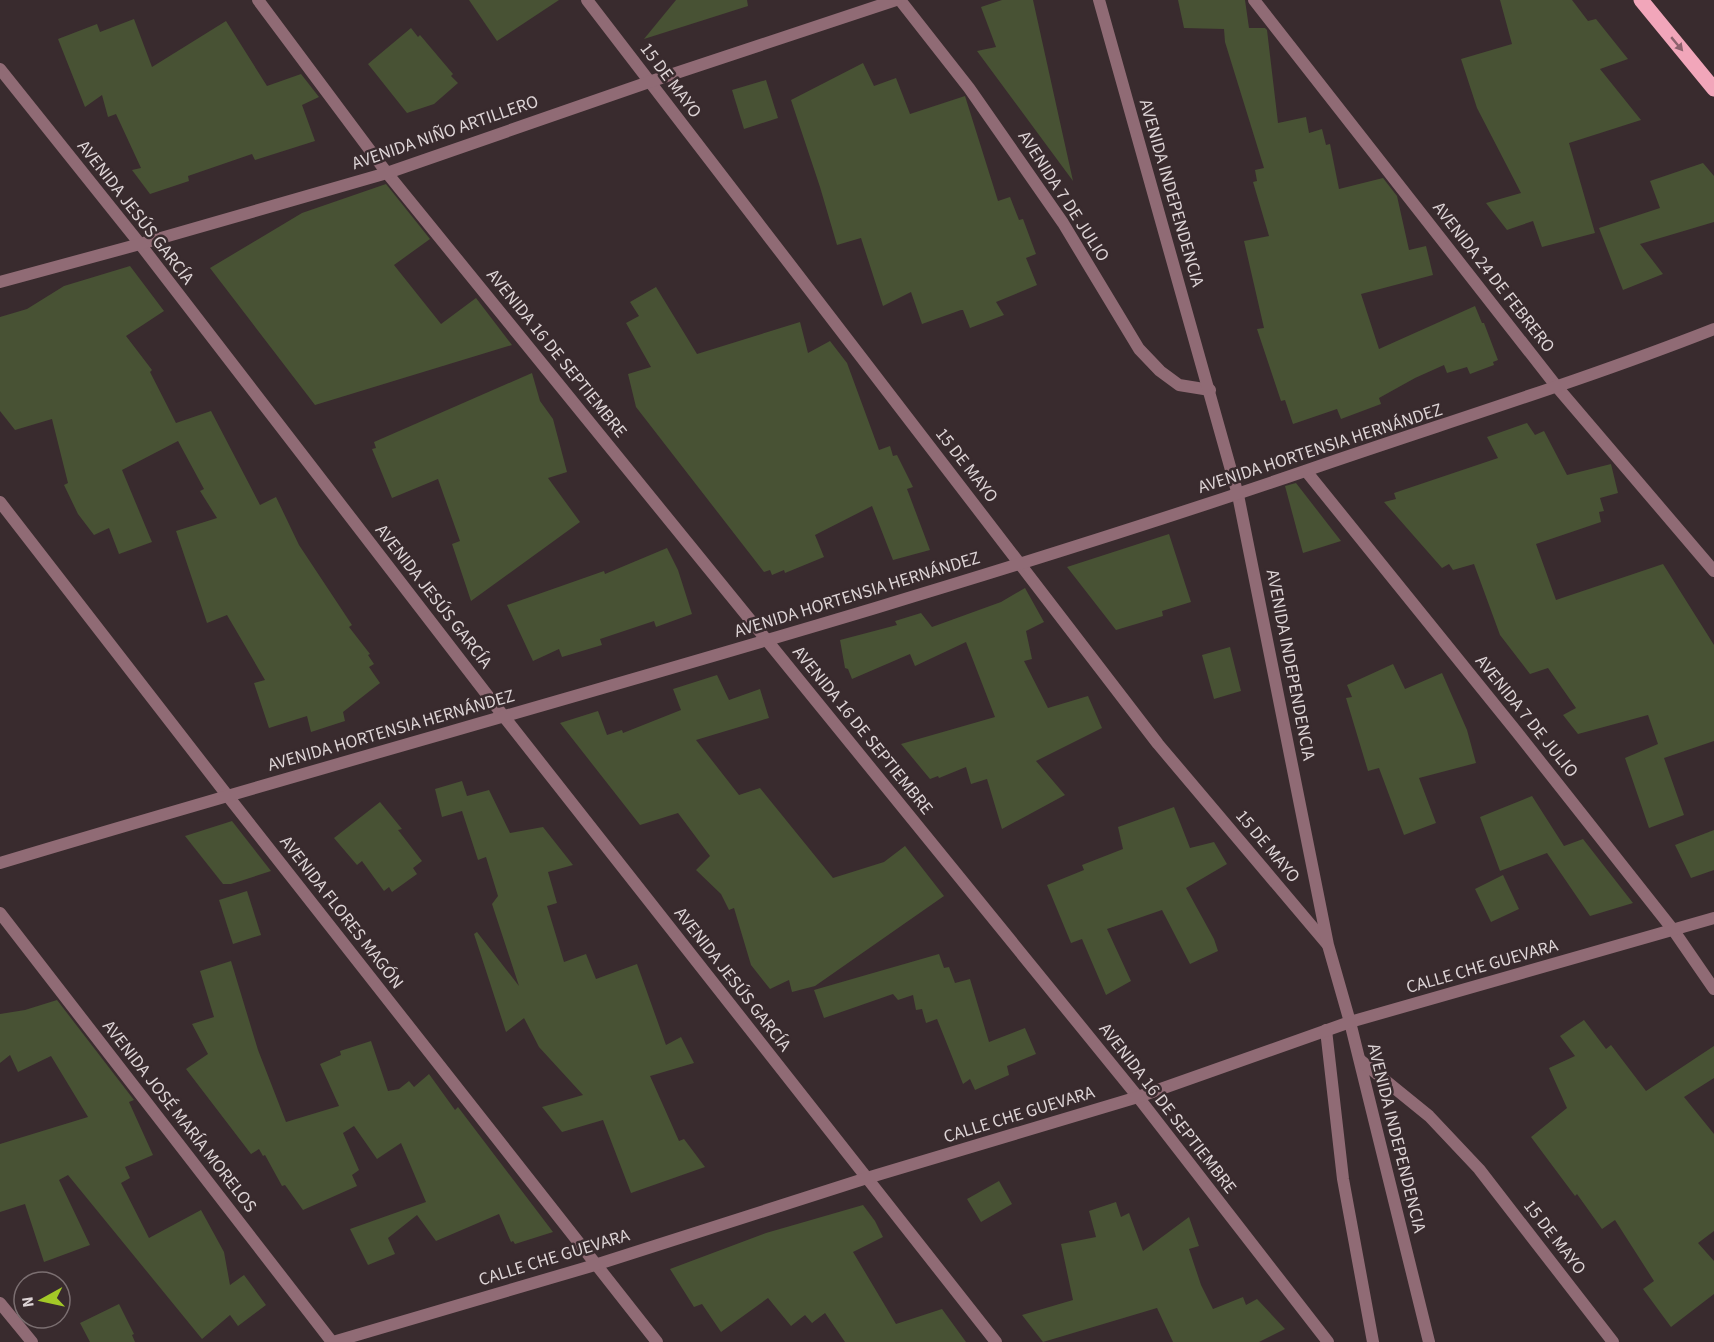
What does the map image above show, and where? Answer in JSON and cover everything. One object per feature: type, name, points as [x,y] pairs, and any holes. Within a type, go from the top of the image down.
[{"type":"main road","points":[[1641,0],[1714,88]]},
{"type":"street","name":"AVENIDA 16 DE SEPTIEMBRE","points":[[258,0],[387,173],[1138,1097],[1328,1342]]},
{"type":"street","name":"15 DE MAYO","points":[[587,0],[1158,744],[1328,945]]},
{"type":"street","name":"AVENIDA NIÑO ARTILLERO","points":[[0,282],[387,173],[649,82],[898,0]]},
{"type":"street","name":"AVENIDA 7 DE JULIO","points":[[898,0],[969,88],[1063,223],[1139,349],[1160,371],[1179,386],[1210,390]]},
{"type":"street","name":"AVENIDA INDEPENDENCIA","points":[[1099,0],[1238,495],[1328,945],[1360,1060],[1429,1342]]},
{"type":"street","name":"AVENIDA 24 DE FEBRERO","points":[[1254,0],[1557,387],[1714,571]]},
{"type":"street","name":"AVENIDA JESÚS GARCÍA","points":[[0,69],[140,244],[505,718],[996,1342]]},
{"type":"street","name":"AVENIDA HORTENSIA HERNÁNDEZ","points":[[0,863],[227,795],[505,718],[1020,564],[1238,495],[1557,387],[1714,329]]},
{"type":"street","name":"AVENIDA 7 DE JULIO","points":[[1306,471],[1674,931],[1714,989]]},
{"type":"street","name":"AVENIDA FLORES MAGÓN","points":[[0,502],[657,1342]]},
{"type":"street","name":"AVENIDA JOSÉ MARÍA MORELOS","points":[[0,913],[333,1342]]},
{"type":"street","name":"CALLE CHE GUEVARA","points":[[333,1342],[1138,1097],[1350,1022],[1714,918]]},
{"type":"street","points":[[1326,1030],[1343,1179],[1372,1342]]},
{"type":"street","name":"15 DE MAYO","points":[[1360,1060],[1429,1116],[1479,1169],[1613,1342]]},
{"type":"street","points":[[0,1303],[32,1342]]},
{"type":"building","points":[[469,0],[559,0],[497,41]]},
{"type":"building","points":[[676,0],[747,0],[748,6],[644,39]]},
{"type":"building","points":[[1002,0],[1033,0],[1073,181],[977,51],[996,47],[981,7]]},
{"type":"building","points":[[1178,0],[1245,0],[1249,28],[1267,30],[1278,123],[1306,117],[1309,133],[1322,129],[1326,145],[1330,144],[1339,189],[1383,178],[1397,196],[1409,250],[1426,246],[1433,275],[1361,294],[1379,349],[1475,306],[1498,360],[1493,362],[1494,365],[1470,374],[1467,367],[1447,373],[1444,365],[1379,398],[1381,404],[1341,419],[1337,409],[1293,424],[1285,400],[1281,401],[1257,329],[1264,328],[1244,241],[1269,236],[1253,182],[1257,181],[1255,170],[1264,168],[1225,42],[1224,29],[1184,28]]},
{"type":"building","points":[[1500,0],[1572,0],[1588,21],[1596,19],[1628,59],[1600,69],[1641,120],[1569,143],[1595,233],[1542,247],[1533,221],[1507,230],[1486,203],[1521,193],[1477,108],[1461,59],[1512,44]]},
{"type":"building","points":[[134,19],[152,67],[226,21],[267,86],[301,74],[319,97],[302,105],[315,141],[255,160],[252,154],[188,176],[189,181],[150,194],[132,170],[141,168],[116,114],[108,117],[102,95],[85,107],[58,39],[97,24],[100,32]]},
{"type":"building","points":[[411,28],[418,37],[420,35],[458,83],[434,104],[407,113],[368,64]]},
{"type":"building","points":[[863,63],[874,86],[896,78],[910,114],[965,96],[998,201],[1010,197],[1019,220],[1023,219],[1036,254],[1026,258],[1037,285],[996,302],[1004,315],[970,328],[961,310],[922,324],[911,292],[883,306],[861,238],[837,245],[791,100]]},
{"type":"building","points":[[766,80],[778,118],[744,129],[732,90]]},
{"type":"building","points":[[1703,163],[1714,176],[1714,222],[1640,244],[1663,274],[1623,290],[1599,228],[1660,208],[1650,181]]},
{"type":"building","points":[[386,184],[430,239],[394,265],[441,324],[476,298],[512,345],[315,405],[210,268],[302,213]]},
{"type":"building","points":[[130,266],[164,311],[126,336],[152,370],[150,372],[176,423],[211,411],[260,505],[276,497],[299,545],[352,625],[349,627],[370,654],[368,655],[374,664],[369,667],[380,683],[343,712],[345,721],[311,732],[307,716],[269,728],[254,683],[265,680],[227,615],[207,623],[176,531],[217,518],[200,491],[204,489],[178,441],[122,470],[152,542],[119,554],[109,528],[94,535],[78,514],[64,485],[68,483],[52,419],[15,430],[0,411],[0,317],[27,309],[64,286]]},
{"type":"building","points":[[656,287],[697,354],[800,322],[808,353],[830,341],[847,363],[879,450],[890,446],[893,456],[897,455],[913,487],[907,489],[930,550],[893,560],[872,506],[815,535],[824,557],[785,573],[784,570],[772,575],[770,570],[764,572],[636,407],[628,374],[651,367],[626,323],[639,316],[630,302]]},
{"type":"building","points":[[532,373],[540,401],[553,419],[567,472],[548,478],[580,522],[471,601],[452,544],[460,541],[438,479],[392,498],[372,449],[376,448],[374,442]]},
{"type":"building","points":[[1527,423],[1535,435],[1544,431],[1567,475],[1611,464],[1618,493],[1600,498],[1604,511],[1599,512],[1601,522],[1536,544],[1556,600],[1663,564],[1714,645],[1714,741],[1664,758],[1684,815],[1649,828],[1625,758],[1658,744],[1648,715],[1578,734],[1563,715],[1576,708],[1548,668],[1530,674],[1500,635],[1474,564],[1453,570],[1449,564],[1442,568],[1384,502],[1396,499],[1394,493],[1498,458],[1487,437]]},
{"type":"building","points":[[1296,483],[1341,541],[1303,553],[1285,486]]},
{"type":"building","points":[[1169,534],[1191,602],[1162,611],[1163,616],[1116,630],[1067,567]]},
{"type":"building","points":[[667,548],[678,570],[692,614],[656,627],[654,621],[600,639],[602,645],[562,657],[559,649],[533,661],[507,605],[604,571],[605,574]]},
{"type":"building","points":[[1025,588],[1044,622],[1026,631],[1032,659],[1024,661],[1048,708],[1088,696],[1102,728],[1036,761],[1065,795],[1002,829],[987,779],[971,784],[966,767],[939,778],[938,776],[930,779],[901,744],[995,717],[966,642],[915,666],[910,654],[852,679],[848,669],[845,668],[840,640],[897,625],[895,621],[921,613],[932,627],[1001,602]]},
{"type":"building","points":[[1230,647],[1241,691],[1214,699],[1202,655]]},
{"type":"building","points":[[1393,664],[1405,689],[1442,673],[1467,730],[1476,763],[1419,778],[1436,823],[1404,835],[1379,768],[1368,771],[1346,698],[1352,697],[1347,685]]},
{"type":"building","points":[[717,675],[729,700],[760,689],[769,718],[696,740],[739,795],[760,788],[833,878],[884,862],[905,846],[944,896],[815,986],[792,992],[789,980],[770,989],[751,965],[734,908],[729,910],[721,894],[696,870],[710,856],[678,813],[640,825],[560,723],[598,711],[607,735],[622,730],[623,733],[681,710],[673,689]]},
{"type":"building","points":[[462,781],[467,796],[489,790],[510,833],[543,827],[573,865],[548,872],[557,903],[547,906],[564,962],[586,954],[596,979],[637,964],[666,1045],[681,1037],[694,1063],[650,1076],[679,1141],[684,1139],[705,1167],[631,1193],[603,1120],[562,1132],[542,1107],[583,1095],[539,1047],[524,1018],[506,1032],[474,934],[477,932],[519,986],[492,904],[498,896],[486,857],[478,860],[462,811],[442,817],[435,789]]},
{"type":"building","points":[[1532,796],[1564,846],[1583,839],[1633,903],[1590,916],[1547,853],[1500,871],[1480,817]]},
{"type":"building","points":[[380,802],[402,829],[398,830],[422,861],[413,868],[417,874],[392,892],[389,887],[384,891],[362,861],[357,865],[334,838]]},
{"type":"building","points":[[1174,807],[1190,848],[1214,842],[1227,864],[1186,888],[1214,939],[1218,951],[1190,964],[1162,910],[1107,929],[1131,981],[1106,995],[1082,939],[1071,943],[1047,885],[1084,870],[1082,865],[1123,849],[1118,827]]},
{"type":"building","points":[[232,821],[271,871],[231,884],[223,884],[185,836]]},
{"type":"building","points":[[1714,830],[1714,870],[1691,878],[1675,845]]},
{"type":"building","points":[[1503,875],[1519,909],[1491,922],[1475,889]]},
{"type":"building","points":[[247,891],[261,935],[233,944],[219,900]]},
{"type":"building","points":[[939,954],[944,968],[949,967],[955,983],[970,979],[989,1042],[1025,1028],[1036,1054],[1007,1066],[1009,1075],[975,1090],[970,1079],[963,1084],[937,1019],[926,1023],[922,1009],[916,1010],[913,995],[898,1000],[893,994],[824,1018],[814,990]]},
{"type":"building","points":[[231,961],[258,1050],[286,1122],[339,1106],[320,1064],[341,1055],[340,1051],[371,1041],[388,1091],[399,1089],[409,1081],[414,1087],[429,1074],[455,1110],[458,1107],[553,1232],[515,1244],[511,1242],[499,1214],[436,1241],[417,1215],[388,1238],[395,1254],[368,1265],[350,1229],[426,1202],[401,1143],[377,1159],[354,1126],[343,1133],[359,1170],[352,1175],[357,1186],[303,1210],[285,1185],[282,1186],[265,1155],[263,1156],[259,1149],[251,1154],[186,1069],[208,1054],[192,1024],[214,1017],[200,971]]},
{"type":"building","points":[[57,1000],[134,1100],[129,1102],[153,1155],[125,1167],[130,1178],[121,1183],[149,1238],[201,1210],[224,1252],[230,1285],[244,1275],[266,1305],[238,1326],[230,1315],[202,1339],[68,1175],[59,1180],[90,1245],[44,1262],[25,1204],[0,1212],[0,1144],[88,1117],[51,1056],[18,1072],[10,1055],[0,1063],[0,1014],[25,1010]]},
{"type":"building","points":[[1584,1020],[1606,1049],[1611,1045],[1646,1091],[1714,1046],[1714,1078],[1684,1097],[1714,1134],[1714,1231],[1698,1243],[1714,1261],[1714,1294],[1671,1327],[1643,1289],[1654,1281],[1615,1220],[1602,1229],[1531,1137],[1567,1108],[1549,1068],[1575,1056],[1560,1036]]},
{"type":"building","points":[[999,1181],[1012,1204],[981,1222],[967,1199]]},
{"type":"building","points":[[1116,1202],[1121,1217],[1129,1213],[1143,1251],[1189,1217],[1199,1246],[1189,1249],[1201,1285],[1213,1309],[1243,1297],[1246,1305],[1257,1299],[1285,1329],[1259,1342],[1173,1342],[1157,1308],[1043,1342],[1022,1315],[1073,1300],[1061,1244],[1096,1237],[1089,1211]]},
{"type":"building","points":[[863,1205],[883,1237],[853,1252],[896,1324],[942,1309],[966,1342],[845,1342],[825,1313],[812,1323],[805,1315],[791,1326],[768,1298],[721,1332],[702,1304],[694,1307],[670,1269],[766,1233]]},
{"type":"building","points":[[119,1304],[134,1334],[132,1335],[135,1342],[90,1342],[80,1323]]}]
